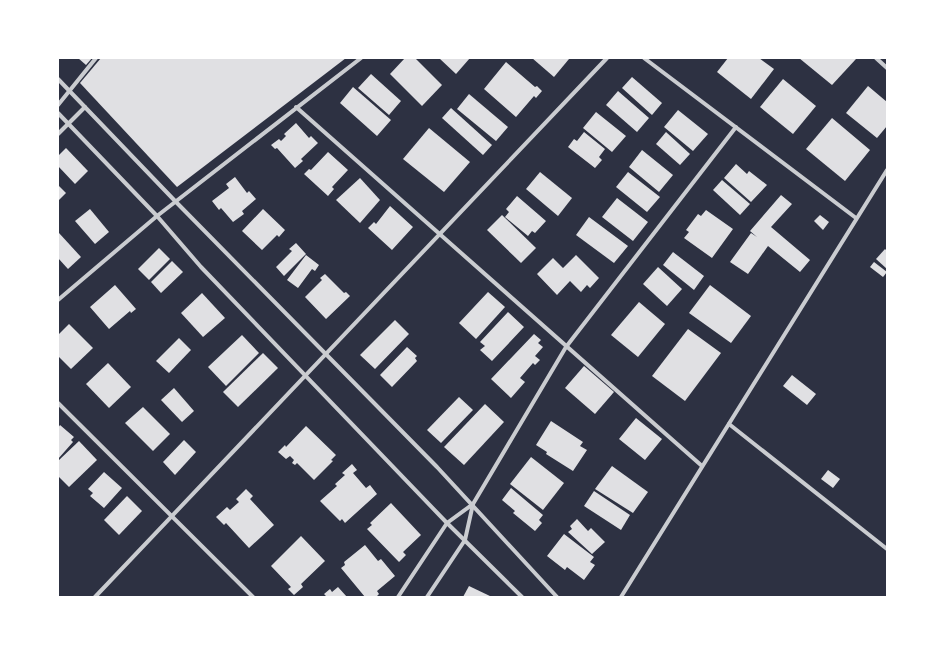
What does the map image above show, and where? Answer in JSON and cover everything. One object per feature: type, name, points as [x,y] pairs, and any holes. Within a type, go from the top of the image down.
[{"type":"street","points":[[58,105],[96,58]]},
{"type":"street","points":[[58,300],[157,216],[361,58]]},
{"type":"street","points":[[95,597],[607,58]]},
{"type":"street","points":[[644,58],[856,218]]},
{"type":"street","points":[[876,58],[887,68]]},
{"type":"street","points":[[58,79],[176,202],[473,504],[557,597]]},
{"type":"street","points":[[58,134],[85,107]]},
{"type":"street","points":[[296,107],[702,466]]},
{"type":"street","points":[[58,113],[104,163],[157,216],[201,267],[447,523],[522,597]]},
{"type":"street","points":[[427,597],[465,540],[473,504],[566,346],[736,127]]},
{"type":"street","points":[[621,597],[887,170]]},
{"type":"street","points":[[58,403],[253,597]]},
{"type":"street","points":[[729,424],[887,549]]},
{"type":"street","points":[[398,597],[447,523],[473,504]]},
{"type":"building","points":[[78,58],[92,58],[86,65]]},
{"type":"building","points":[[101,58],[346,58],[177,187],[80,83]]},
{"type":"building","points":[[405,58],[415,58],[442,85],[422,106],[390,74]]},
{"type":"building","points":[[439,58],[470,58],[456,74]]},
{"type":"building","points":[[532,58],[567,58],[569,59],[554,77]]},
{"type":"building","points":[[728,58],[759,58],[774,69],[751,99],[717,72]]},
{"type":"building","points":[[799,58],[855,58],[856,59],[832,85]]},
{"type":"building","points":[[506,62],[535,87],[537,86],[542,91],[536,98],[534,96],[516,117],[484,89]]},
{"type":"building","points":[[371,74],[401,101],[389,115],[358,88]]},
{"type":"building","points":[[632,77],[662,103],[652,115],[622,88]]},
{"type":"building","points":[[783,79],[816,106],[793,134],[760,107]]},
{"type":"building","points":[[868,86],[887,102],[887,126],[877,138],[846,113]]},
{"type":"building","points":[[353,87],[391,120],[377,136],[340,103]]},
{"type":"building","points":[[618,91],[649,118],[637,132],[606,105]]},
{"type":"building","points":[[469,94],[508,127],[496,141],[457,109]]},
{"type":"building","points":[[451,108],[492,145],[483,155],[442,118]]},
{"type":"building","points":[[678,110],[708,134],[693,151],[664,127]]},
{"type":"building","points":[[596,112],[626,136],[612,152],[583,128]]},
{"type":"building","points":[[832,118],[870,150],[845,181],[806,149]]},
{"type":"building","points":[[296,123],[309,138],[311,136],[318,143],[301,159],[303,161],[295,168],[277,148],[275,149],[271,145],[279,139],[281,141],[286,136],[284,134]]},
{"type":"building","points":[[429,128],[470,162],[444,192],[403,159]]},
{"type":"building","points":[[584,132],[605,149],[599,157],[602,160],[595,168],[568,147],[574,139],[577,141]]},
{"type":"building","points":[[666,132],[690,154],[680,165],[656,144]]},
{"type":"building","points":[[66,148],[88,171],[75,184],[58,166],[58,156]]},
{"type":"building","points":[[642,150],[673,175],[659,192],[629,167]]},
{"type":"building","points":[[328,152],[348,170],[332,187],[334,189],[328,196],[304,174],[309,169],[311,170]]},
{"type":"building","points":[[736,164],[747,174],[749,171],[767,185],[751,202],[724,178]]},
{"type":"building","points":[[540,172],[572,198],[558,216],[526,189]]},
{"type":"building","points":[[628,172],[660,197],[647,212],[616,187]]},
{"type":"building","points":[[235,177],[247,193],[249,191],[256,199],[242,211],[244,214],[233,222],[221,208],[219,210],[212,201],[229,188],[226,184]]},
{"type":"building","points":[[360,178],[380,200],[360,223],[336,200]]},
{"type":"building","points":[[722,180],[750,204],[740,215],[713,190]]},
{"type":"building","points":[[58,185],[66,193],[58,201]]},
{"type":"building","points":[[781,195],[792,204],[771,227],[810,260],[800,272],[768,246],[748,274],[730,262],[751,233],[757,237],[750,231]]},
{"type":"building","points":[[517,196],[546,221],[535,233],[532,231],[528,236],[505,217],[509,212],[506,209]]},
{"type":"building","points":[[617,198],[648,222],[633,241],[602,217]]},
{"type":"building","points":[[390,206],[413,227],[392,250],[368,228],[374,222],[376,224]]},
{"type":"building","points":[[90,209],[109,232],[95,244],[75,221]]},
{"type":"building","points":[[263,209],[285,230],[279,237],[277,235],[262,250],[242,231]]},
{"type":"building","points":[[706,210],[733,229],[712,258],[684,238],[689,232],[686,230],[698,214],[701,216]]},
{"type":"building","points":[[502,215],[536,248],[521,263],[487,230]]},
{"type":"building","points":[[820,215],[829,222],[823,230],[814,221]]},
{"type":"building","points":[[589,217],[628,246],[614,263],[576,235]]},
{"type":"building","points":[[59,233],[81,257],[68,269],[58,258]]},
{"type":"building","points":[[296,243],[306,254],[284,276],[276,267],[292,251],[289,249]]},
{"type":"building","points":[[159,248],[170,259],[149,280],[138,269]]},
{"type":"building","points":[[885,249],[887,251],[887,269],[876,259]]},
{"type":"building","points":[[673,252],[704,276],[694,290],[663,265]]},
{"type":"building","points":[[306,255],[319,265],[315,271],[312,269],[298,288],[287,280]]},
{"type":"building","points":[[576,255],[599,278],[590,288],[587,285],[581,292],[570,281],[557,295],[537,274],[553,258],[563,268]]},
{"type":"building","points":[[172,261],[183,272],[161,293],[151,282]]},
{"type":"building","points":[[874,262],[887,272],[883,277],[870,267]]},
{"type":"building","points":[[658,267],[682,289],[667,306],[643,284]]},
{"type":"building","points":[[325,274],[344,293],[346,292],[350,296],[326,319],[305,297],[322,280],[320,278]]},
{"type":"building","points":[[115,285],[136,309],[131,313],[130,311],[109,329],[90,307]]},
{"type":"building","points":[[710,285],[751,316],[731,343],[689,313]]},
{"type":"building","points":[[488,292],[505,307],[476,339],[459,323]]},
{"type":"building","points":[[202,293],[225,318],[203,337],[181,313]]},
{"type":"building","points":[[639,302],[665,324],[638,357],[611,335]]},
{"type":"building","points":[[508,312],[524,327],[492,361],[480,350],[485,346],[480,342]]},
{"type":"building","points":[[395,320],[409,334],[375,369],[360,355]]},
{"type":"building","points":[[69,324],[93,348],[71,369],[58,356],[58,335]]},
{"type":"building","points":[[688,329],[721,353],[685,401],[652,376]]},
{"type":"building","points":[[534,334],[541,340],[538,343],[543,347],[535,356],[540,360],[535,365],[533,363],[520,378],[525,382],[511,398],[491,379]]},
{"type":"building","points":[[242,335],[259,353],[226,386],[208,367]]},
{"type":"building","points":[[179,338],[191,350],[169,373],[156,361]]},
{"type":"building","points":[[407,347],[417,356],[415,358],[417,361],[392,387],[380,375]]},
{"type":"building","points":[[263,353],[278,368],[238,407],[223,392]]},
{"type":"building","points":[[108,363],[131,387],[109,408],[86,384]]},
{"type":"building","points":[[584,366],[614,392],[595,414],[565,388]]},
{"type":"building","points":[[792,375],[816,394],[807,405],[783,386]]},
{"type":"building","points":[[174,388],[194,411],[182,422],[161,400]]},
{"type":"building","points":[[459,397],[473,410],[441,443],[427,430]]},
{"type":"building","points":[[485,404],[504,422],[464,465],[444,447]]},
{"type":"building","points":[[143,407],[170,434],[153,451],[125,423]]},
{"type":"building","points":[[636,418],[662,439],[645,460],[619,439]]},
{"type":"building","points":[[551,421],[583,442],[580,446],[587,450],[573,471],[546,454],[547,452],[536,445]]},
{"type":"building","points":[[60,425],[74,437],[71,440],[73,442],[58,459],[58,428]]},
{"type":"building","points":[[306,426],[336,455],[331,460],[333,461],[314,480],[297,463],[295,465],[292,463],[294,460],[290,456],[286,459],[278,452],[285,445],[286,447]]},
{"type":"building","points":[[184,440],[196,452],[175,475],[163,462]]},
{"type":"building","points":[[79,441],[97,460],[69,487],[58,476],[58,461]]},
{"type":"building","points":[[531,457],[564,483],[543,510],[510,484]]},
{"type":"building","points":[[352,464],[357,470],[353,473],[366,488],[370,485],[377,494],[345,523],[342,519],[340,521],[320,501],[337,486],[335,484],[345,475],[342,473]]},
{"type":"building","points":[[612,466],[648,492],[633,513],[595,489]]},
{"type":"building","points":[[828,470],[840,479],[833,488],[821,479]]},
{"type":"building","points":[[104,472],[122,488],[104,508],[90,496],[93,493],[88,489]]},
{"type":"building","points":[[511,488],[543,515],[539,520],[542,523],[535,531],[513,513],[515,511],[502,500]]},
{"type":"building","points":[[246,489],[253,496],[250,499],[274,525],[249,548],[226,523],[224,525],[216,517],[227,507],[230,510],[239,502],[236,499]]},
{"type":"building","points":[[594,491],[630,515],[621,530],[584,506]]},
{"type":"building","points":[[127,496],[142,511],[119,535],[104,520]]},
{"type":"building","points":[[391,503],[421,535],[403,552],[406,555],[399,562],[367,529],[372,525],[370,523]]},
{"type":"building","points":[[577,519],[588,531],[591,528],[605,542],[592,554],[568,532],[572,529],[570,526]]},
{"type":"building","points":[[564,534],[594,557],[590,562],[595,565],[584,580],[567,567],[565,570],[547,556]]},
{"type":"building","points":[[301,536],[325,561],[301,584],[303,587],[294,595],[288,589],[291,587],[271,566]]},
{"type":"building","points":[[365,545],[378,561],[381,559],[395,576],[377,591],[379,594],[376,597],[365,597],[341,568],[345,565],[344,562]]},
{"type":"building","points":[[469,586],[492,597],[463,597]]},
{"type":"building","points":[[338,587],[347,597],[327,597],[324,594],[330,589],[332,592]]}]
